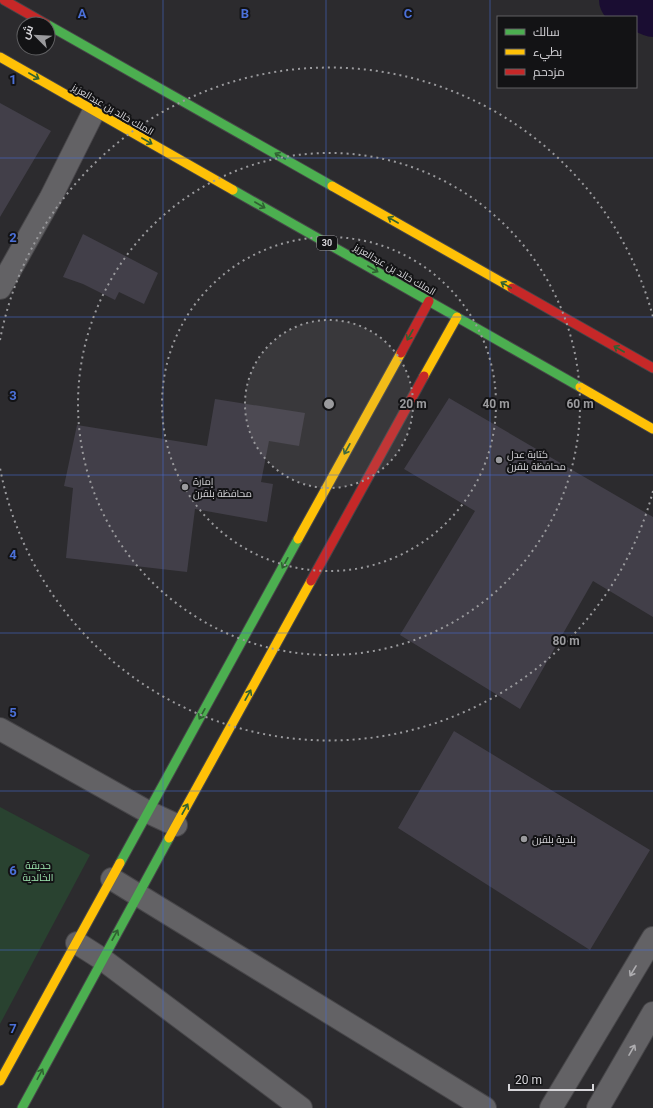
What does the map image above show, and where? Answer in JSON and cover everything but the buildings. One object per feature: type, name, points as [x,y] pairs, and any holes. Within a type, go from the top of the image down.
[{"type":"main road","points":[[4,0],[32,16]]},
{"type":"main road","points":[[56,30],[653,368]]},
{"type":"main road","name":"الملك خالد بن عبدالعزيز","points":[[0,57],[653,428]]},
{"type":"main road","points":[[0,1081],[429,301]]},
{"type":"main road","points":[[22,1108],[137,895],[457,317]]},
{"type":"street","points":[[0,288],[50,199],[94,110]]},
{"type":"street","points":[[0,729],[148,812],[176,825]]},
{"type":"street","points":[[112,879],[485,1108]]},
{"type":"street","points":[[551,1108],[653,938]]},
{"type":"street","points":[[77,943],[102,959],[301,1108]]},
{"type":"street","points":[[598,1108],[653,1013]]},
{"type":"green space","name":"حديقة الخالدية","points":[[0,807],[90,855],[0,1024]]},
{"type":"waterway","points":[[624,0],[653,12]]},
{"type":"traffic: fast","points":[[56,30],[332,186]]},
{"type":"traffic: fast","points":[[233,190],[580,387]]},
{"type":"traffic: fast","points":[[120,863],[298,539]]},
{"type":"traffic: fast","points":[[22,1108],[169,838]]},
{"type":"traffic: slow","points":[[0,57],[233,190]]},
{"type":"traffic: slow","points":[[332,186],[512,288]]},
{"type":"traffic: slow","points":[[424,376],[457,317]]},
{"type":"traffic: slow","points":[[298,539],[401,353]]},
{"type":"traffic: slow","points":[[580,387],[653,429]]},
{"type":"traffic: slow","points":[[169,838],[311,581]]},
{"type":"traffic: slow","points":[[0,1081],[120,863]]},
{"type":"traffic: jam","points":[[4,0],[32,16]]},
{"type":"traffic: jam","points":[[512,288],[653,368]]},
{"type":"traffic: jam","points":[[401,353],[429,301]]},
{"type":"traffic: jam","points":[[311,581],[424,376]]},
{"type":"place","name":"كتابة عدل محافظة بلقرن","points":[[499,460]]},
{"type":"place","name":"إمارة محافظة بلقرن","points":[[185,487]]},
{"type":"place","name":"بلدية بلقرن","points":[[524,839]]}]
